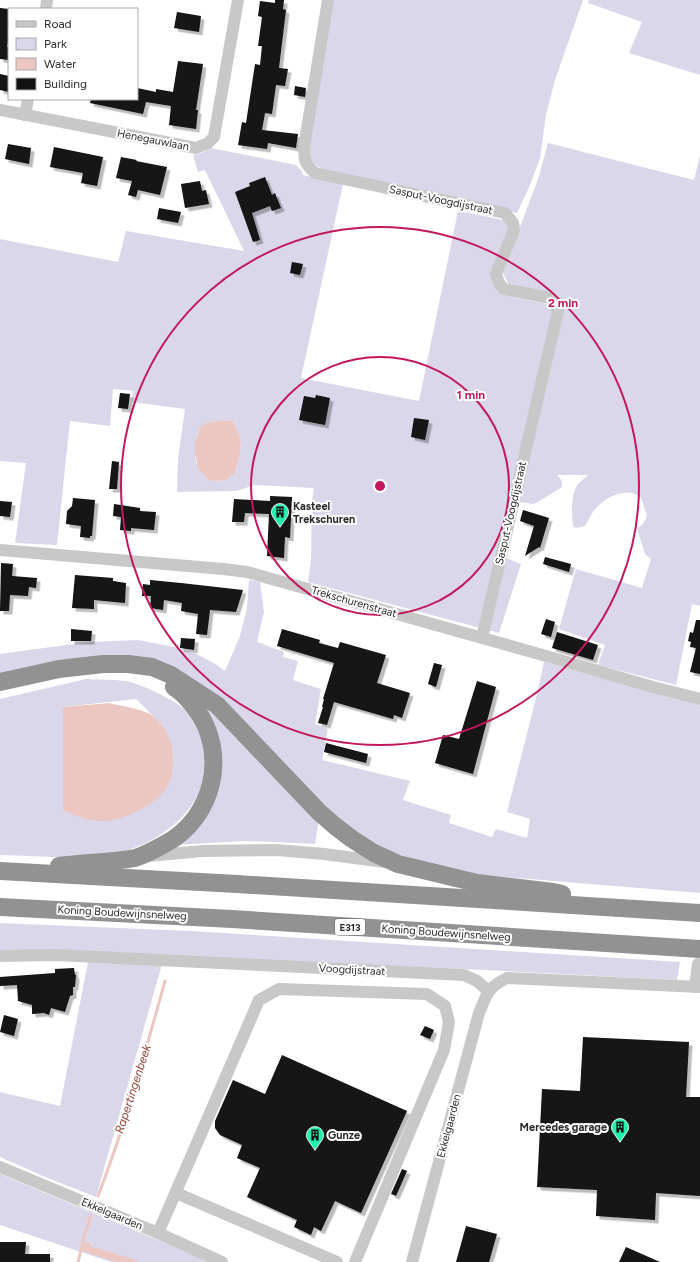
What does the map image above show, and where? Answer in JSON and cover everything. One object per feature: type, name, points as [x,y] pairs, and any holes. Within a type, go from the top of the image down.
[{"type":"highway","points":[[0,682],[59,669],[103,664],[128,664],[152,667],[171,675],[217,705],[314,807],[335,826],[374,853],[398,864],[477,883],[553,892],[614,907]]},
{"type":"highway","points":[[8,872],[74,863],[136,858],[167,844],[183,832],[195,819],[204,803],[212,783],[214,760],[211,736],[201,715],[176,688],[163,681],[136,671],[103,664]]},
{"type":"highway","points":[[8,872],[700,913]]},
{"type":"highway","name":"Koning Boudewijnsnelweg","points":[[0,907],[216,918],[699,956]]},
{"type":"street","name":"Henegauwlaan","points":[[0,110],[196,148],[208,143],[214,137],[238,0]]},
{"type":"street","name":"Sasput-Voogdijstraat","points":[[328,0],[305,141],[304,155],[307,166],[315,173],[505,213],[513,223],[514,230],[496,274],[499,283],[504,289],[550,298],[556,304],[558,311],[482,638]]},
{"type":"street","points":[[24,115],[28,100]]},
{"type":"street","name":"Trekschurenstraat","points":[[0,550],[216,568],[247,572],[700,699]]},
{"type":"street","points":[[136,858],[203,852],[277,850],[324,854],[398,864]]},
{"type":"street","name":"Voogdijstraat","points":[[0,956],[56,955],[464,975],[477,981],[488,991]]},
{"type":"street","points":[[488,991],[507,978],[698,987],[699,956]]},
{"type":"street","points":[[158,1233],[259,1000],[279,989],[427,994],[445,1006],[449,1022],[444,1050],[355,1262]]},
{"type":"street","name":"Ekkelgaarden","points":[[412,1262],[479,1013],[488,991]]},
{"type":"street","name":"Ekkelgaarden","points":[[0,1167],[158,1233],[222,1262]]},
{"type":"street","points":[[176,1193],[337,1262]]},
{"type":"green space","points":[[332,0],[583,0],[555,80],[546,115],[540,158],[517,213],[329,171],[312,162],[308,156]]},
{"type":"green space","points":[[589,0],[700,0],[700,75],[629,53],[642,22],[588,3]]},
{"type":"green space","points":[[548,143],[694,180],[700,155],[700,606],[692,604],[676,685],[598,665],[605,645],[559,629],[576,569],[642,588],[651,559],[645,554],[637,529],[643,524],[647,516],[641,497],[632,493],[621,493],[610,497],[596,508],[585,526],[576,528],[573,526],[572,516],[572,505],[575,489],[578,484],[588,475],[557,475],[562,481],[562,487],[533,504],[519,502],[563,306],[561,301],[556,297],[509,285],[503,273],[539,176]]},
{"type":"green space","points":[[211,148],[296,165],[302,171],[303,175],[343,184],[301,378],[419,401],[458,211],[504,220],[509,226],[493,276],[501,294],[547,304],[551,306],[554,311],[499,555],[521,564],[499,633],[308,582],[311,560],[312,501],[314,488],[255,485],[236,491],[177,492],[178,459],[185,409],[132,402],[133,391],[113,389],[110,426],[70,421],[57,545],[15,543],[26,463],[0,461],[0,239],[118,262],[126,231],[244,251],[205,170],[198,172],[193,155],[202,153]],"holes":[[[233,421],[241,440],[240,454],[235,473],[227,480],[213,481],[196,463],[195,454],[197,435],[206,423]]]},
{"type":"green space","points":[[249,580],[260,582],[264,612],[257,642],[284,652],[283,657],[298,661],[293,680],[321,689],[315,724],[328,729],[322,760],[410,781],[403,800],[451,815],[449,823],[492,837],[496,829],[527,838],[530,819],[507,812],[544,662],[700,705],[700,893],[458,873],[381,849],[337,819],[178,672],[0,673],[0,654],[88,642],[138,640],[174,647],[196,654],[214,663],[225,671],[240,636],[247,608]]},
{"type":"green space","points":[[86,679],[131,682],[155,692],[183,708],[190,717],[199,734],[203,746],[205,763],[202,782],[196,798],[174,825],[152,840],[128,850],[110,854],[73,857],[0,855],[0,699]],"holes":[[[136,699],[163,726],[63,707]]]},
{"type":"green space","points":[[202,702],[319,819],[315,844],[245,841],[175,845],[212,802]]},
{"type":"green space","points":[[0,923],[191,931],[680,962],[677,980],[445,968],[0,952]]},
{"type":"green space","points":[[88,962],[162,964],[96,1197],[0,1157],[0,1092],[60,1106]]},
{"type":"green space","points":[[0,1174],[208,1262],[111,1262],[0,1225]]},
{"type":"water","points":[[233,421],[241,440],[240,454],[235,473],[227,480],[213,481],[208,479],[198,468],[195,454],[195,443],[200,428],[206,423]]},
{"type":"water","points":[[109,703],[147,712],[158,721],[165,729],[171,744],[173,767],[168,785],[150,804],[124,817],[107,821],[96,821],[73,815],[63,810],[63,707]]},
{"type":"water","points":[[84,1242],[90,1243],[90,1246],[139,1262],[116,1262],[83,1251]]},
{"type":"building","points":[[275,0],[284,0],[283,9],[286,10],[279,68],[288,69],[285,86],[276,85],[272,114],[265,113],[262,130],[298,134],[296,148],[268,143],[267,149],[238,145],[242,122],[246,123],[255,64],[260,65],[262,46],[258,46],[262,17],[258,16],[260,1],[275,3]]},
{"type":"building","points":[[0,8],[8,9],[8,60],[0,59]]},
{"type":"building","points":[[177,12],[201,16],[199,32],[174,28]]},
{"type":"building","points":[[178,61],[203,64],[196,110],[198,110],[196,129],[169,125],[171,106],[146,102],[143,114],[90,103],[91,100],[138,100],[138,88],[156,92],[156,89],[173,92]]},
{"type":"building","points":[[0,74],[8,76],[8,92],[0,90]]},
{"type":"building","points":[[295,86],[306,88],[305,97],[294,95]]},
{"type":"building","points":[[8,144],[31,148],[29,164],[5,159]]},
{"type":"building","points":[[54,147],[103,157],[97,186],[81,183],[83,173],[50,167]]},
{"type":"building","points":[[121,157],[167,167],[160,195],[138,190],[136,197],[128,195],[132,181],[116,178]]},
{"type":"building","points":[[265,177],[272,195],[275,193],[281,208],[272,211],[270,206],[252,213],[260,240],[253,242],[235,192],[250,186],[249,183]]},
{"type":"building","points":[[200,181],[202,191],[206,190],[209,204],[185,208],[181,184]]},
{"type":"building","points":[[159,208],[181,212],[178,223],[157,219]]},
{"type":"building","points":[[292,262],[303,264],[300,275],[290,273]]},
{"type":"building","points":[[120,393],[130,394],[128,409],[118,408]]},
{"type":"building","points":[[316,395],[330,398],[325,425],[299,420],[304,396],[315,398]]},
{"type":"building","points":[[414,418],[429,420],[425,440],[411,437]]},
{"type":"building","points":[[112,461],[119,462],[117,489],[109,489]]},
{"type":"building","name":"Kasteel Trekschuren","points":[[270,496],[292,497],[290,538],[285,537],[284,558],[267,556],[269,514],[245,513],[244,522],[232,522],[234,499],[270,501]]},
{"type":"building","points":[[73,498],[95,500],[92,536],[90,536],[90,538],[80,537],[81,526],[66,524],[67,511],[72,506]]},
{"type":"building","points":[[0,501],[12,502],[10,517],[0,516]]},
{"type":"building","points":[[114,504],[140,508],[140,511],[156,512],[154,530],[131,528],[131,531],[120,530],[121,517],[113,516]]},
{"type":"building","points":[[523,510],[549,518],[540,548],[539,547],[525,556],[534,526],[520,521]]},
{"type":"building","points":[[545,557],[571,564],[569,572],[543,564]]},
{"type":"building","points":[[1,563],[13,564],[12,576],[37,578],[36,588],[29,587],[28,596],[10,595],[9,611],[0,611]]},
{"type":"building","points":[[75,575],[113,578],[113,581],[126,583],[125,603],[94,600],[94,609],[72,608]]},
{"type":"building","points":[[150,580],[243,590],[236,612],[210,610],[207,635],[196,634],[198,614],[181,611],[182,603],[164,600],[163,610],[150,608],[151,596],[142,596],[143,584],[150,585]]},
{"type":"building","points":[[546,619],[555,622],[551,637],[541,634]]},
{"type":"building","points":[[696,620],[700,620],[700,674],[690,672],[696,648],[690,647],[691,642],[688,641],[690,632],[693,633]]},
{"type":"building","points":[[71,629],[92,631],[91,641],[71,641]]},
{"type":"building","points":[[282,629],[320,640],[319,643],[338,648],[340,642],[386,655],[377,683],[410,693],[402,718],[394,715],[393,719],[334,702],[327,725],[318,723],[323,707],[323,699],[334,663],[277,646]]},
{"type":"building","points":[[557,632],[598,645],[593,660],[552,648]]},
{"type":"building","points":[[181,638],[195,639],[194,650],[180,648]]},
{"type":"building","points":[[434,663],[442,665],[436,687],[428,684]]},
{"type":"building","points":[[477,681],[496,687],[473,774],[435,763],[443,735],[459,739]]},
{"type":"building","points":[[326,743],[368,754],[366,763],[324,752]]},
{"type":"building","points":[[74,968],[76,975],[75,987],[73,987],[73,995],[70,996],[65,1012],[51,1008],[49,1015],[44,1013],[32,1014],[32,1005],[18,1001],[17,985],[0,986],[0,977],[55,973],[55,969]]},
{"type":"building","points":[[4,1015],[18,1019],[14,1036],[0,1032]]},
{"type":"building","points":[[425,1026],[434,1030],[430,1039],[420,1035]]},
{"type":"building","name":"Mercedes garage","points":[[583,1037],[689,1042],[686,1097],[700,1097],[700,1196],[656,1193],[655,1220],[596,1216],[597,1190],[537,1187],[542,1089],[580,1091]]},
{"type":"building","name":"Gunze","points":[[282,1055],[407,1111],[361,1213],[335,1201],[321,1231],[314,1227],[311,1235],[294,1227],[297,1220],[247,1197],[260,1168],[237,1158],[242,1145],[220,1135],[215,1128],[215,1121],[233,1080],[265,1094]]},
{"type":"building","points":[[402,1169],[407,1171],[396,1196],[391,1194]]},
{"type":"building","points":[[466,1226],[497,1234],[489,1262],[456,1262]]},
{"type":"building","points":[[0,1242],[26,1242],[25,1254],[50,1254],[50,1262],[0,1262]]},
{"type":"building","points":[[626,1247],[660,1262],[619,1262]]},
{"type":"waterway","name":"Rapertingenbeek","points":[[98,1196],[126,1116],[165,981]]},
{"type":"waterway","name":"Rapertingenbeek","points":[[83,1240],[91,1215]]},
{"type":"waterway","name":"Rapertingenbeek","points":[[78,1262],[83,1242]]},
{"type":"place","name":"Kasteel Trekschuren","points":[[280,527]]},
{"type":"place","name":"Mercedes garage","points":[[620,1142]]},
{"type":"place","name":"Gunze","points":[[315,1150]]}]
